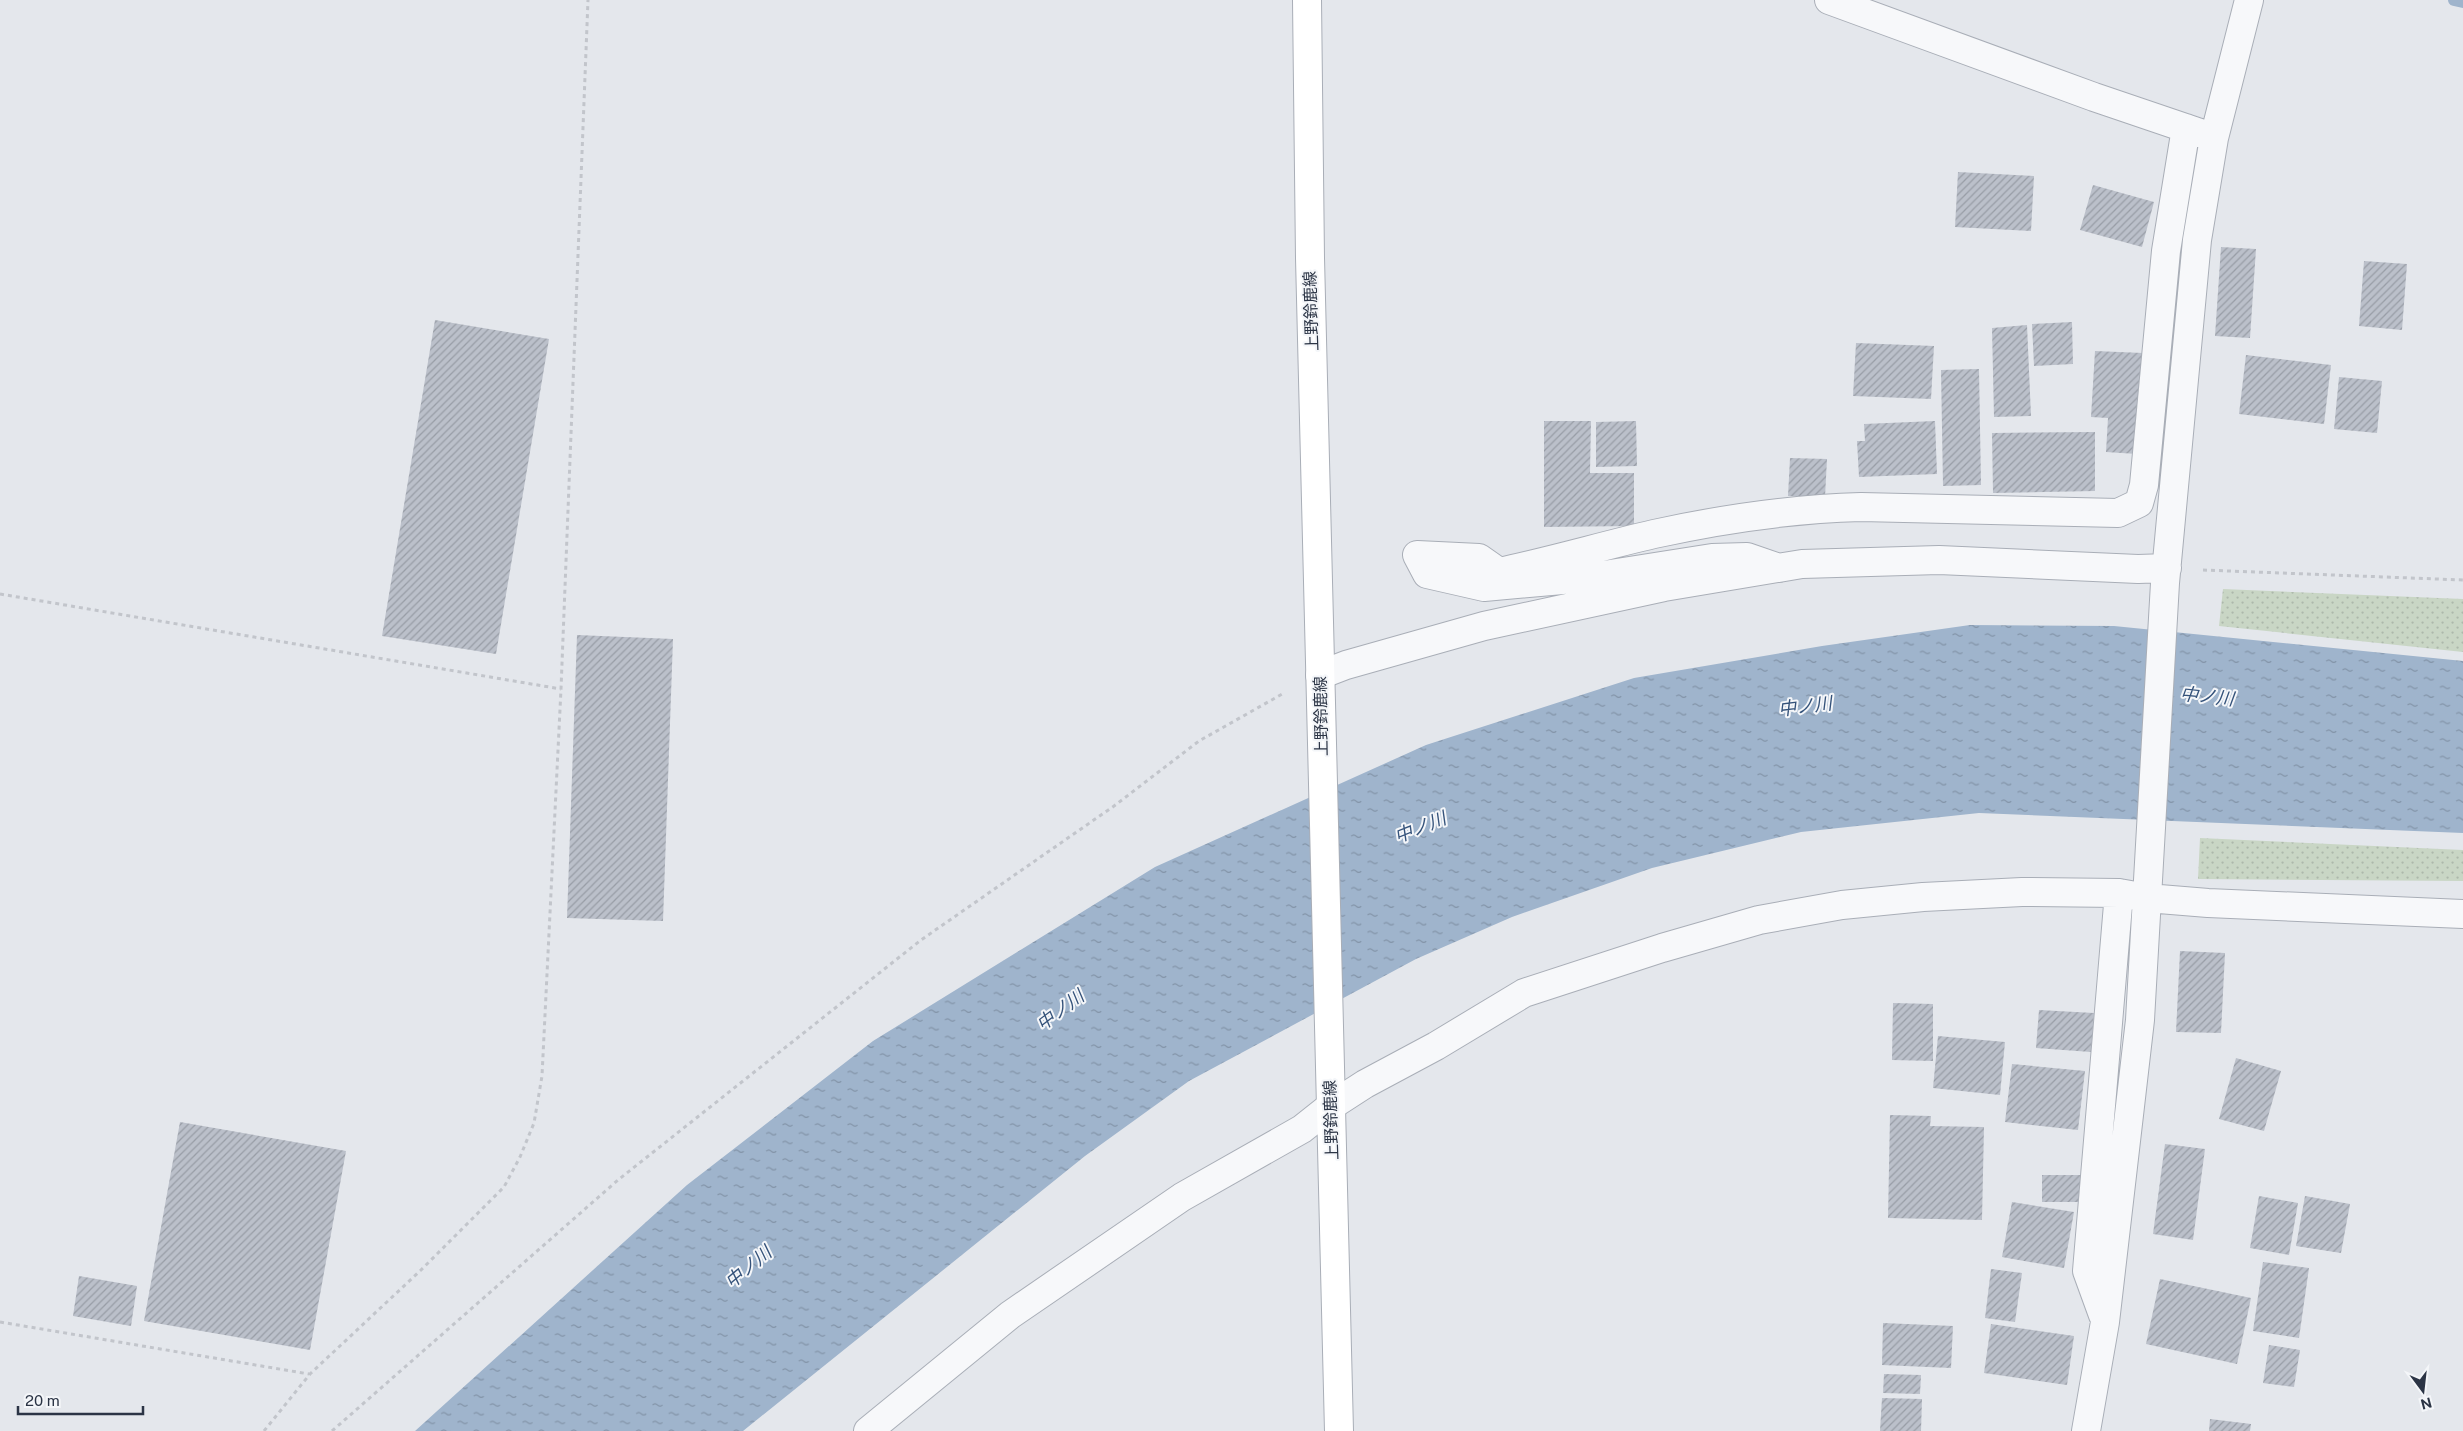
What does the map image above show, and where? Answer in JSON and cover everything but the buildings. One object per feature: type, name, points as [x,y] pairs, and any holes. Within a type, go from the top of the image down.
[{"type":"main road","name":"上野鈴鹿線","points":[[1306,0],[1310,258],[1339,1431]]},
{"type":"street","points":[[1829,0],[2094,97],[2214,138]]},
{"type":"street","points":[[2086,1431],[2105,1322],[2140,1020],[2166,576],[2197,240],[2214,138],[2249,0]]},
{"type":"street","points":[[1779,568],[1747,557],[1712,558],[1566,580],[1484,587],[1427,574],[1417,555],[1479,558],[1499,572],[1655,534],[1751,516],[1825,508],[1861,507],[2118,513],[2139,503],[2144,485],[2166,250],[2186,128]]},
{"type":"street","points":[[1320,675],[1484,626],[1664,587],[1802,564],[1939,560],[2138,569],[2166,576]]},
{"type":"street","points":[[868,1431],[1010,1315],[1182,1196],[1302,1129],[1331,1097],[1524,993],[1662,948],[1759,920],[1842,906],[1922,898],[2022,892],[2119,893],[2147,891],[2463,914]]},
{"type":"street","points":[[2105,1322],[2087,1271],[2119,893]]},
{"type":"path","points":[[264,1431],[310,1374],[504,1187],[520,1157],[534,1123],[542,1076],[561,689],[588,0]]},
{"type":"path","points":[[2166,576],[2463,580]]},
{"type":"path","points":[[0,594],[561,689]]},
{"type":"path","points":[[332,1431],[618,1180],[921,940],[1114,806],[1199,741],[1320,675]]},
{"type":"path","points":[[0,1322],[310,1374]]},
{"type":"green space","points":[[2223,589],[2463,599],[2463,652],[2219,626]]},
{"type":"green space","points":[[2200,838],[2463,850],[2463,881],[2198,879]]},
{"type":"water","name":"中ノ川","points":[[1970,625],[2114,626],[2463,661],[2463,833],[1979,813],[1801,832],[1652,868],[1512,917],[1416,959],[1189,1081],[1085,1156],[743,1431],[415,1431],[687,1185],[873,1041],[1155,867],[1426,745],[1634,678],[1822,646]]},
{"type":"waterway","points":[[2454,0],[2463,2]]}]
